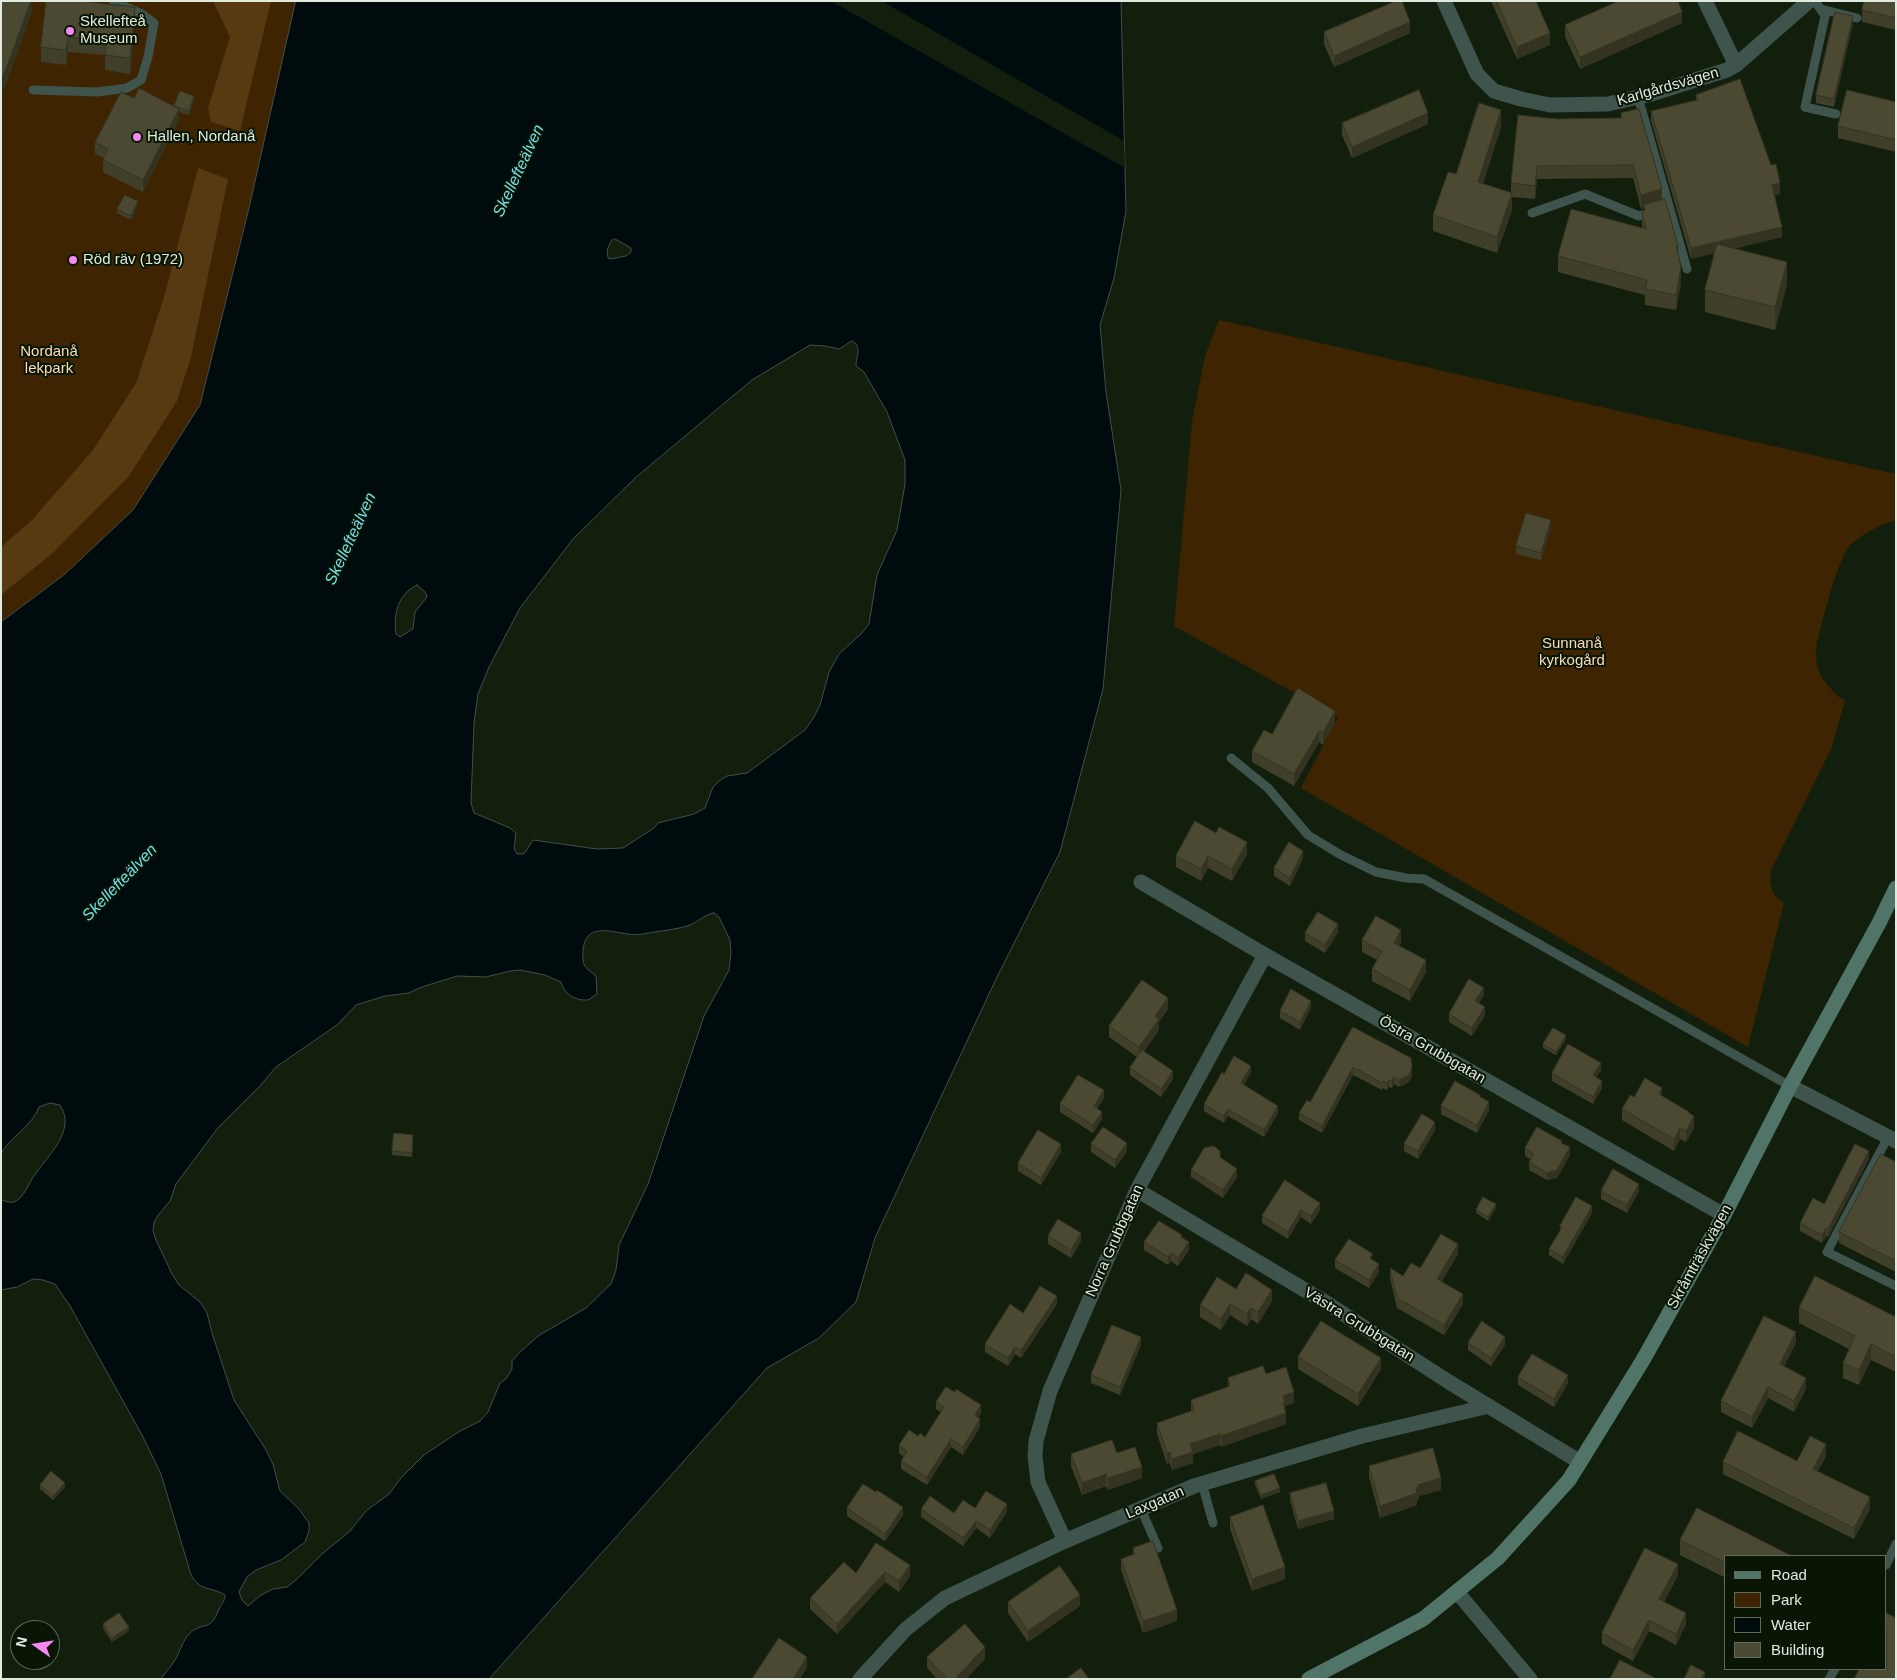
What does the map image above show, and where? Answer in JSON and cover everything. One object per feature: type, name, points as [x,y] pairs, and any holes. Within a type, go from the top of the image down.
[{"type":"main road","name":"Skråmträskvägen","points":[[1309,1679],[1423,1619],[1498,1558],[1569,1480],[1643,1360],[1724,1215],[1790,1086],[1879,923],[1896,888]]},
{"type":"street","name":"Karlgårdsvägen","points":[[1444,1],[1477,74],[1494,91],[1550,105],[1608,104],[1638,97],[1727,70],[1815,5]]},
{"type":"street","points":[[1706,1],[1736,65]]},
{"type":"street","name":"Östra Grubbgatan","points":[[1141,882],[1265,955],[1724,1215]]},
{"type":"street","name":"Norra Grubbgatan","points":[[1065,1541],[1038,1482],[1034,1456],[1036,1441],[1050,1391],[1137,1190],[1265,955]]},
{"type":"street","points":[[1790,1086],[1892,1139]]},
{"type":"street","name":"Västra Grubbgatan","points":[[1137,1190],[1324,1302],[1449,1382],[1580,1462]]},
{"type":"street","name":"Laxgatan","points":[[860,1679],[906,1629],[945,1598],[1065,1541],[1202,1484],[1362,1436],[1489,1406]]},
{"type":"street","points":[[1457,1592],[1530,1679]]},
{"type":"lane","points":[[33,90],[97,92],[127,88],[141,80],[148,57],[154,23],[142,14],[112,1]]},
{"type":"lane","points":[[1815,1],[1815,5],[1825,16],[1805,107],[1836,114]]},
{"type":"lane","points":[[1815,5],[1858,18]]},
{"type":"lane","points":[[1638,97],[1687,269]]},
{"type":"lane","points":[[1532,213],[1585,194],[1639,216],[1669,207]]},
{"type":"lane","points":[[1231,758],[1268,788],[1308,835],[1341,855],[1376,872],[1406,878],[1424,879],[1790,1086]]},
{"type":"lane","points":[[1892,1139],[1827,1252],[1896,1286]]},
{"type":"lane","points":[[1202,1484],[1213,1523]]},
{"type":"lane","points":[[1141,1509],[1158,1548]]},
{"type":"lane","points":[[1887,1562],[1896,1544]]},
{"type":"green space","name":"Nordanå lekpark","points":[[1,1],[296,1],[249,208],[200,405],[133,510],[65,574],[1,622]]},
{"type":"green space","name":"Sunnanå kyrkogård","points":[[1219,320],[1896,474],[1896,520],[1865,534],[1854,542],[1844,554],[1835,577],[1817,642],[1816,660],[1821,676],[1831,689],[1845,701],[1832,747],[1772,868],[1771,888],[1779,900],[1784,903],[1748,1047],[1301,788],[1338,717],[1174,626],[1192,421],[1205,356]]},
{"type":"shaded area","points":[[213,1],[271,1],[240,131],[211,122],[208,108],[230,37]]},
{"type":"shaded area","points":[[198,168],[228,179],[191,357],[177,401],[129,476],[54,552],[1,595],[1,547],[32,520],[93,450],[136,383],[164,297]]},
{"type":"water","name":"Skellefteälven","points":[[296,1],[1121,1],[1126,211],[1114,278],[1100,325],[1106,392],[1121,490],[1103,689],[1060,852],[996,979],[875,1238],[856,1302],[819,1338],[767,1368],[489,1679],[161,1679],[173,1663],[183,1642],[190,1633],[206,1626],[216,1616],[225,1595],[198,1584],[191,1575],[161,1474],[142,1435],[70,1306],[55,1284],[33,1279],[17,1287],[1,1290],[1,1200],[12,1202],[21,1196],[58,1143],[63,1134],[65,1124],[60,1105],[50,1103],[39,1107],[32,1120],[1,1153],[1,622],[65,574],[133,510],[200,405],[249,208]],"holes":[[[615,239],[631,248],[631,252],[626,256],[608,258],[607,250],[611,241]],[[852,341],[857,346],[856,366],[864,372],[887,412],[905,460],[905,484],[897,530],[877,575],[869,624],[839,654],[829,672],[820,705],[814,717],[805,730],[747,773],[727,776],[719,781],[713,787],[705,808],[694,814],[658,823],[654,828],[623,848],[597,849],[533,840],[524,854],[517,854],[514,848],[516,833],[510,828],[474,813],[471,803],[474,723],[478,694],[489,667],[520,608],[573,539],[635,478],[752,380],[810,345],[839,349]],[[417,585],[425,592],[427,597],[415,612],[413,629],[400,637],[396,634],[396,612],[401,599]],[[714,913],[719,917],[730,940],[729,970],[704,1016],[648,1184],[619,1245],[616,1270],[611,1284],[586,1308],[538,1336],[519,1353],[512,1361],[512,1369],[506,1379],[500,1383],[488,1412],[480,1421],[460,1431],[424,1455],[401,1478],[389,1494],[366,1511],[350,1531],[322,1554],[296,1580],[287,1587],[273,1589],[261,1595],[248,1606],[242,1600],[239,1592],[247,1577],[256,1570],[281,1560],[305,1542],[309,1531],[309,1523],[298,1508],[280,1491],[273,1464],[266,1450],[234,1400],[207,1313],[200,1302],[179,1285],[156,1240],[153,1231],[154,1222],[170,1201],[176,1184],[217,1129],[276,1067],[337,1025],[356,1005],[385,996],[409,993],[457,976],[486,977],[520,970],[545,975],[561,982],[562,986],[571,996],[588,1000],[597,994],[596,976],[584,964],[583,951],[588,936],[593,932],[606,931],[635,935],[642,934],[690,925]]]},
{"type":"pier","points":[[831,1],[882,1],[1124,141],[1125,168]]},
{"type":"building","points":[[1,1],[31,1],[1,80]]},
{"type":"building","points":[[46,1],[89,1],[135,7],[130,58],[105,55],[107,40],[68,37],[66,50],[41,47]]},
{"type":"building","points":[[1396,1],[1402,1],[1410,22],[1334,56],[1324,32]]},
{"type":"building","points":[[1497,1],[1536,1],[1550,33],[1517,47]]},
{"type":"building","points":[[1619,1],[1678,1],[1682,12],[1580,57],[1565,25]]},
{"type":"building","points":[[1864,1],[1896,1],[1896,18],[1862,10]]},
{"type":"building","points":[[1835,12],[1853,16],[1834,99],[1816,95]]},
{"type":"building","points":[[1740,79],[1771,165],[1776,164],[1780,183],[1772,185],[1782,227],[1691,248],[1651,111],[1698,100],[1696,95]]},
{"type":"building","name":"Hallen, Nordanå","points":[[139,88],[179,109],[143,180],[103,160],[108,149],[95,142],[121,92],[134,98]]},
{"type":"building","points":[[1419,90],[1428,113],[1352,147],[1342,123]]},
{"type":"building","points":[[1847,90],[1896,102],[1896,140],[1838,126]]},
{"type":"building","points":[[180,91],[194,96],[189,111],[174,106]]},
{"type":"building","points":[[1479,103],[1501,110],[1478,182],[1512,193],[1497,237],[1433,215],[1448,172],[1456,174]]},
{"type":"building","points":[[1639,109],[1662,189],[1641,195],[1633,165],[1537,166],[1535,186],[1511,183],[1518,115],[1557,119],[1622,118],[1621,113]]},
{"type":"building","points":[[125,195],[138,201],[131,216],[117,209]]},
{"type":"building","points":[[1665,199],[1678,246],[1676,246],[1681,267],[1676,295],[1645,289],[1647,280],[1558,256],[1571,209],[1646,229],[1642,212],[1645,211],[1644,205]]},
{"type":"building","points":[[1717,244],[1787,262],[1775,307],[1705,290]]},
{"type":"building","points":[[1526,513],[1551,520],[1541,553],[1516,546]]},
{"type":"building","points":[[1298,688],[1335,711],[1323,733],[1319,731],[1294,774],[1252,751],[1264,730],[1272,734]]},
{"type":"building","points":[[1195,821],[1216,833],[1219,827],[1247,842],[1232,869],[1208,856],[1201,869],[1176,856]]},
{"type":"building","points":[[1289,842],[1303,851],[1290,878],[1274,868]]},
{"type":"building","points":[[1318,912],[1338,924],[1325,945],[1305,933]]},
{"type":"building","points":[[1376,916],[1401,930],[1394,943],[1426,960],[1410,990],[1372,969],[1382,951],[1362,940]]},
{"type":"building","points":[[1469,979],[1484,988],[1475,1001],[1485,1007],[1472,1028],[1449,1014]]},
{"type":"building","points":[[1142,980],[1168,998],[1155,1016],[1159,1019],[1139,1047],[1109,1026]]},
{"type":"building","points":[[1291,989],[1311,1001],[1300,1022],[1280,1011]]},
{"type":"building","points":[[1353,1027],[1411,1058],[1412,1067],[1409,1075],[1399,1080],[1394,1077],[1392,1081],[1389,1080],[1387,1083],[1383,1081],[1382,1083],[1353,1067],[1322,1126],[1299,1113],[1307,1100],[1310,1102]]},
{"type":"building","points":[[1553,1028],[1566,1035],[1556,1052],[1543,1044]]},
{"type":"building","points":[[1568,1044],[1601,1063],[1593,1075],[1602,1081],[1593,1097],[1552,1073]]},
{"type":"building","points":[[1142,1050],[1173,1071],[1161,1089],[1130,1068]]},
{"type":"building","points":[[1234,1056],[1251,1066],[1241,1083],[1278,1106],[1264,1130],[1228,1109],[1224,1116],[1204,1104],[1222,1072],[1224,1074]]},
{"type":"building","points":[[1078,1075],[1104,1090],[1094,1106],[1102,1112],[1093,1125],[1060,1104]]},
{"type":"building","points":[[1645,1078],[1662,1088],[1659,1094],[1694,1116],[1686,1131],[1680,1128],[1674,1139],[1622,1109],[1630,1095],[1634,1097]]},
{"type":"building","points":[[1455,1081],[1489,1102],[1477,1125],[1441,1106]]},
{"type":"building","points":[[1422,1114],[1435,1122],[1418,1151],[1404,1144]]},
{"type":"building","points":[[1103,1127],[1127,1143],[1115,1160],[1091,1144]]},
{"type":"building","points":[[1537,1127],[1570,1147],[1557,1170],[1547,1173],[1529,1162],[1534,1154],[1525,1148]]},
{"type":"building","points":[[1038,1130],[1061,1144],[1041,1178],[1018,1163]]},
{"type":"building","points":[[394,1133],[413,1135],[412,1153],[392,1151]]},
{"type":"building","points":[[1855,1144],[1869,1151],[1828,1229],[1826,1228],[1822,1235],[1800,1223],[1813,1198],[1824,1204]]},
{"type":"building","points":[[1214,1146],[1220,1151],[1220,1157],[1237,1169],[1223,1190],[1191,1170],[1204,1148]]},
{"type":"building","points":[[1881,1154],[1896,1162],[1896,1261],[1839,1232]]},
{"type":"building","points":[[1613,1169],[1639,1184],[1627,1205],[1601,1191]]},
{"type":"building","points":[[1285,1180],[1320,1203],[1311,1216],[1301,1210],[1288,1232],[1262,1216]]},
{"type":"building","points":[[1483,1197],[1496,1204],[1488,1217],[1476,1210]]},
{"type":"building","points":[[1576,1197],[1592,1206],[1563,1257],[1549,1249]]},
{"type":"building","points":[[1058,1219],[1081,1233],[1071,1250],[1048,1236]]},
{"type":"building","points":[[1159,1221],[1182,1235],[1181,1237],[1189,1242],[1178,1258],[1171,1253],[1168,1257],[1144,1242]]},
{"type":"building","points":[[1441,1234],[1458,1244],[1437,1279],[1463,1294],[1444,1325],[1397,1298],[1390,1268],[1403,1276],[1411,1263],[1420,1268]]},
{"type":"building","points":[[1349,1239],[1373,1254],[1370,1258],[1379,1264],[1369,1280],[1335,1260]]},
{"type":"building","points":[[1246,1273],[1272,1290],[1258,1312],[1251,1308],[1247,1314],[1230,1304],[1221,1319],[1200,1305],[1217,1277],[1236,1289]]},
{"type":"building","points":[[1815,1276],[1896,1317],[1896,1357],[1871,1344],[1859,1370],[1843,1363],[1855,1336],[1799,1308]]},
{"type":"building","points":[[1040,1286],[1057,1296],[1021,1350],[1015,1347],[1008,1358],[985,1344],[1010,1304],[1023,1313]]},
{"type":"building","points":[[1764,1316],[1796,1332],[1780,1364],[1806,1378],[1794,1401],[1768,1387],[1752,1417],[1721,1401]]},
{"type":"building","points":[[1321,1321],[1381,1358],[1358,1394],[1298,1357]]},
{"type":"building","points":[[1482,1321],[1505,1337],[1491,1358],[1468,1343]]},
{"type":"building","points":[[1112,1325],[1141,1337],[1120,1387],[1091,1375]]},
{"type":"building","points":[[1532,1354],[1568,1375],[1554,1399],[1518,1377]]},
{"type":"building","points":[[1263,1366],[1266,1374],[1286,1367],[1294,1392],[1283,1396],[1286,1413],[1221,1436],[1220,1434],[1190,1444],[1193,1452],[1172,1459],[1170,1452],[1167,1453],[1157,1423],[1194,1410],[1191,1400],[1230,1386],[1228,1378]]},
{"type":"building","points":[[946,1387],[955,1392],[956,1389],[981,1405],[975,1415],[980,1419],[963,1447],[951,1439],[927,1477],[901,1461],[907,1451],[899,1445],[909,1430],[918,1436],[920,1433],[925,1437],[944,1407],[936,1402]]},
{"type":"building","points":[[1738,1431],[1797,1461],[1810,1436],[1826,1444],[1813,1469],[1870,1497],[1854,1528],[1723,1462]]},
{"type":"building","points":[[1112,1440],[1117,1453],[1135,1447],[1142,1467],[1108,1478],[1106,1474],[1082,1483],[1071,1454]]},
{"type":"building","points":[[1433,1448],[1441,1478],[1418,1485],[1419,1487],[1416,1488],[1417,1493],[1380,1506],[1369,1466]]},
{"type":"building","points":[[51,1471],[65,1483],[53,1496],[40,1485]]},
{"type":"building","points":[[1274,1474],[1280,1488],[1261,1495],[1255,1481]]},
{"type":"building","points":[[1326,1483],[1334,1511],[1298,1521],[1290,1493]]},
{"type":"building","points":[[863,1484],[876,1492],[877,1490],[903,1507],[885,1534],[847,1508]]},
{"type":"building","points":[[986,1491],[1007,1504],[990,1530],[976,1521],[963,1538],[921,1509],[930,1496],[954,1513],[963,1500],[975,1508]]},
{"type":"building","points":[[1263,1505],[1285,1567],[1252,1579],[1230,1517]]},
{"type":"building","points":[[1697,1508],[1790,1555],[1724,1555],[1724,1562],[1680,1540]]},
{"type":"building","points":[[1153,1541],[1177,1610],[1143,1621],[1121,1559],[1135,1554],[1133,1548]]},
{"type":"building","points":[[876,1543],[910,1565],[899,1581],[885,1572],[837,1624],[810,1598],[844,1562],[856,1573]]},
{"type":"building","points":[[1645,1548],[1678,1564],[1659,1599],[1686,1613],[1676,1634],[1649,1620],[1633,1650],[1602,1633]]},
{"type":"building","points":[[1060,1566],[1080,1595],[1028,1631],[1008,1602]]},
{"type":"building","points":[[119,1613],[129,1627],[112,1638],[103,1624]]},
{"type":"building","points":[[1887,1614],[1896,1618],[1896,1676],[1894,1679],[1854,1679],[1858,1670],[1887,1670]]},
{"type":"building","points":[[965,1624],[985,1647],[955,1679],[947,1679],[927,1657]]},
{"type":"building","points":[[779,1638],[807,1657],[793,1679],[752,1679]]},
{"type":"building","points":[[1620,1660],[1657,1679],[1610,1679]]},
{"type":"building","points":[[1691,1665],[1705,1672],[1701,1679],[1684,1679]]},
{"type":"building","points":[[1081,1668],[1089,1679],[1066,1679]]},
{"type":"place","name":"Skellefteå Museum","points":[[70,31]]},
{"type":"place","name":"Hallen, Nordanå","points":[[137,137]]},
{"type":"place","name":"Röd räv (1972)","points":[[73,260]]}]
